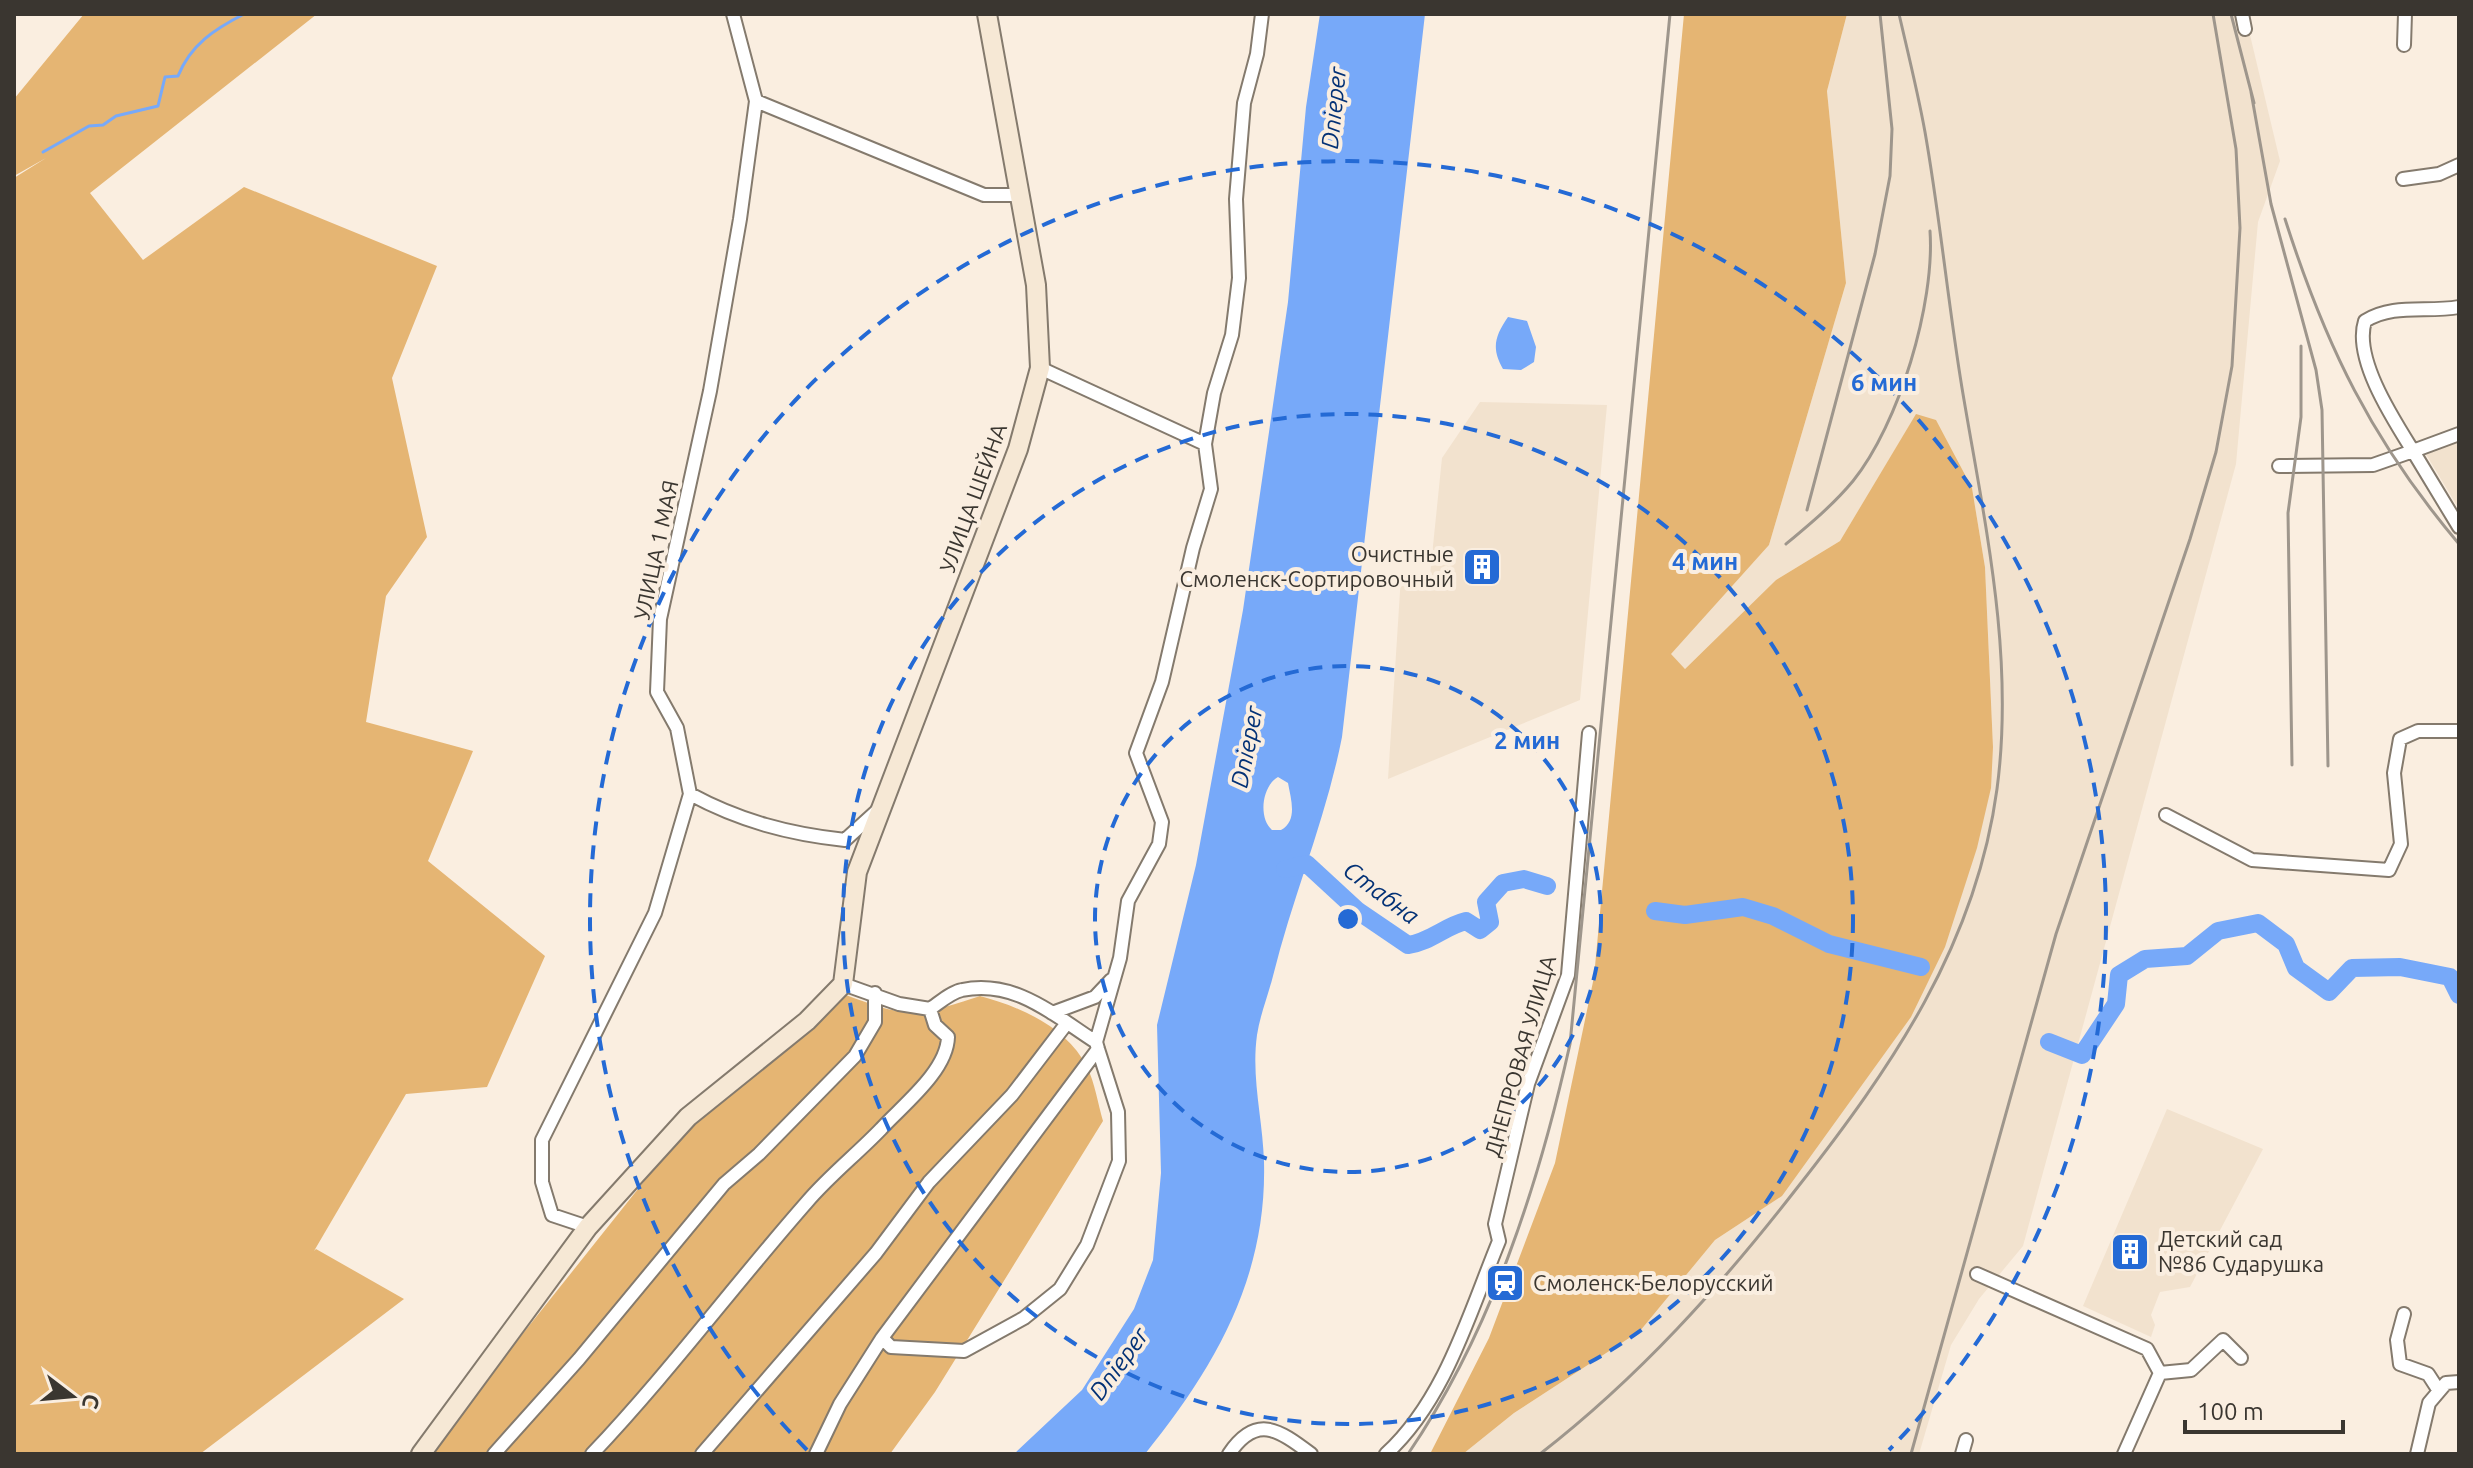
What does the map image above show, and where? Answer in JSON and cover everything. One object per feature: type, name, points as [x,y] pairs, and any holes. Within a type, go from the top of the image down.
[{"type":"street","name":"УЛИЦА 1 МАЯ","points":[[588,1227],[552,1215],[542,1182],[542,1140],[655,913],[690,794],[677,728],[657,692],[660,619],[710,391],[740,219],[756,101],[733,14]]},
{"type":"street","name":"УЛИЦА ШЕЙНА","points":[[843,984],[857,872],[878,810],[1018,449],[1040,368],[1036,285],[987,14]]},
{"type":"street","points":[[816,1454],[840,1404],[882,1338],[1097,1045],[1114,978],[1128,901],[1159,844],[1162,822],[1136,753],[1162,682],[1193,548],[1211,489],[1205,444],[1214,393],[1232,335],[1239,278],[1236,199],[1244,103],[1257,54],[1262,14]]},
{"type":"street","points":[[2242,14],[2245,29]]},
{"type":"street","points":[[2404,45],[2405,14]]},
{"type":"street","points":[[756,101],[984,195],[1020,195]]},
{"type":"street","points":[[2403,179],[2439,174],[2459,165]]},
{"type":"street","points":[[2459,307],[2428,311],[2383,310],[2365,321],[2360,337],[2389,412],[2459,527]]},
{"type":"street","points":[[1040,368],[1205,444]]},
{"type":"street","points":[[2279,466],[2373,465],[2459,434]]},
{"type":"street","points":[[2166,815],[2252,860],[2389,870],[2401,844],[2394,773],[2400,739],[2418,731],[2459,731]]},
{"type":"street","name":"ДНЕПРОВАЯ УЛИЦА","points":[[1386,1454],[1412,1430],[1446,1368],[1499,1241],[1495,1224],[1525,1096],[1568,975],[1589,733]]},
{"type":"street","points":[[690,794],[726,814],[795,835],[845,840],[878,810]]},
{"type":"street","points":[[1052,1013],[1095,997],[1114,978]]},
{"type":"street","points":[[421,1454],[588,1227],[688,1117],[807,1021],[843,984],[899,1004],[930,1009],[960,990],[1008,990],[1052,1013],[1097,1045],[1118,1112],[1119,1161],[1087,1245],[1060,1289],[1024,1318],[964,1351],[891,1347],[882,1338]]},
{"type":"street","points":[[494,1454],[579,1359],[724,1184],[759,1154],[855,1056],[875,1022],[875,993]]},
{"type":"street","points":[[592,1454],[636,1408],[809,1199],[846,1165],[931,1074],[947,1050],[948,1037],[935,1025],[930,1009]]},
{"type":"street","points":[[702,1454],[876,1253],[929,1182],[1012,1095],[1067,1023]]},
{"type":"street","points":[[1977,1274],[2147,1349],[2160,1373]]},
{"type":"street","points":[[2404,1314],[2397,1340],[2400,1364],[2428,1374],[2439,1391]]},
{"type":"street","points":[[2160,1373],[2191,1370],[2223,1340],[2241,1358]]},
{"type":"street","points":[[2124,1454],[2160,1373]]},
{"type":"street","points":[[2417,1454],[2429,1403],[2446,1383],[2459,1382]]},
{"type":"street","points":[[1229,1454],[1242,1434],[1257,1429],[1283,1433],[1311,1454]]},
{"type":"street","points":[[1962,1454],[1966,1440]]},
{"type":"shaded area","points":[[84,14],[317,14],[90,193],[143,260],[244,187],[437,266],[392,378],[427,537],[386,596],[366,722],[473,751],[428,861],[545,956],[487,1087],[406,1094],[314,1251],[316,1249],[404,1299],[200,1454],[14,1454],[14,178],[46,158],[14,176],[14,99]]},
{"type":"shaded area","points":[[1684,14],[1847,14],[1827,91],[1846,283],[1769,545],[1671,654],[1685,669],[1776,580],[1840,541],[1916,414],[1936,420],[1972,488],[1985,567],[1993,747],[1991,788],[1977,848],[1945,947],[1911,1017],[1782,1196],[1715,1240],[1640,1331],[1514,1413],[1463,1454],[1430,1454],[1489,1338],[1555,1163],[1594,977]]},
{"type":"shaded area","points":[[1847,14],[2245,14],[2280,161],[2258,222],[2236,464],[2023,1246],[1979,1299],[1951,1345],[1919,1454],[1463,1454],[1514,1413],[1640,1331],[1715,1240],[1782,1196],[1993,747],[1985,567],[1972,488],[1916,415],[1840,541],[1776,580],[1685,669],[1670,654],[1769,545],[1846,283],[1827,91]]},
{"type":"shaded area","points":[[1480,402],[1607,405],[1580,700],[1388,779],[1401,576],[1430,575],[1442,458]]},
{"type":"shaded area","points":[[2459,443],[2459,509],[2424,451]]},
{"type":"shaded area","points":[[846,995],[885,1008],[913,1012],[941,1008],[980,996],[1027,1013],[1055,1030],[1078,1053],[1092,1080],[1103,1121],[935,1392],[890,1454],[427,1454],[673,1145]]},
{"type":"shaded area","points":[[2167,1109],[2263,1149],[2190,1287],[2160,1292],[2151,1315],[2155,1325],[2151,1337],[2083,1306]]},
{"type":"water","name":"Dnieper","points":[[1320,14],[1425,14],[1342,737],[1257,1035],[1255,1067],[1264,1162],[1263,1204],[1257,1244],[1232,1319],[1214,1354],[1194,1388],[1145,1454],[1014,1454],[1082,1390],[1134,1309],[1153,1260],[1161,1173],[1157,1025],[1196,865],[1243,610],[1288,302],[1306,107]],"holes":[[[1278,777],[1288,783],[1292,809],[1290,821],[1281,830],[1272,830],[1265,818],[1265,795]]]},
{"type":"water","points":[[1508,317],[1527,321],[1536,347],[1534,362],[1521,370],[1503,369],[1497,355],[1498,336]]},
{"type":"waterway","points":[[43,152],[89,126],[103,125],[116,116],[158,106],[165,77],[178,76],[197,46],[244,14]]},
{"type":"waterway","name":"Стабна","points":[[1285,869],[1307,864],[1358,911],[1408,945],[1466,921],[1480,930],[1490,922],[1486,902],[1503,883],[1524,879],[1547,886]]},
{"type":"waterway","name":"Стабна","points":[[1655,911],[1685,915],[1743,907],[1773,916],[1829,944],[1921,967]]},
{"type":"waterway","name":"Стабна","points":[[2049,1042],[2082,1055],[2116,1004],[2119,975],[2145,959],[2187,956],[2218,931],[2258,923],[2286,944],[2296,968],[2329,992],[2352,968],[2400,967],[2450,977],[2459,995]]},
{"type":"railway","points":[[1408,1454],[1464,1359],[1508,1257],[1543,1151],[1570,1044],[1670,14]]},
{"type":"railway","points":[[1807,510],[1875,254],[1890,176],[1892,129],[1880,14]]},
{"type":"railway","points":[[1540,1454],[1611,1394],[1677,1329],[1768,1225],[1832,1143],[1925,1002],[1950,952],[1986,846],[1997,789],[2002,738],[2000,638],[1930,164],[1899,14]]},
{"type":"railway","points":[[1911,1454],[2056,934],[2190,539],[2216,452],[2232,366],[2240,228],[2236,149],[2213,14]]},
{"type":"railway","points":[[2231,14],[2254,103]]},
{"type":"railway","points":[[2251,92],[2271,204],[2316,370],[2322,410],[2328,766]]},
{"type":"railway","points":[[2285,219],[2317,309],[2355,391],[2401,468],[2459,544]]},
{"type":"railway","points":[[1786,544],[1853,481],[1885,428],[1911,362],[1920,327],[1927,293],[1930,231]]},
{"type":"railway","points":[[2292,765],[2288,513],[2301,417],[2301,346]]},
{"type":"place","name":"Очистные Смоленск-Сортировочный","points":[[1482,567]]},
{"type":"place","name":"Детский сад №86 Сударушка","points":[[2130,1252]]},
{"type":"place","name":"Смоленск-Белорусский","points":[[1505,1283]]}]
